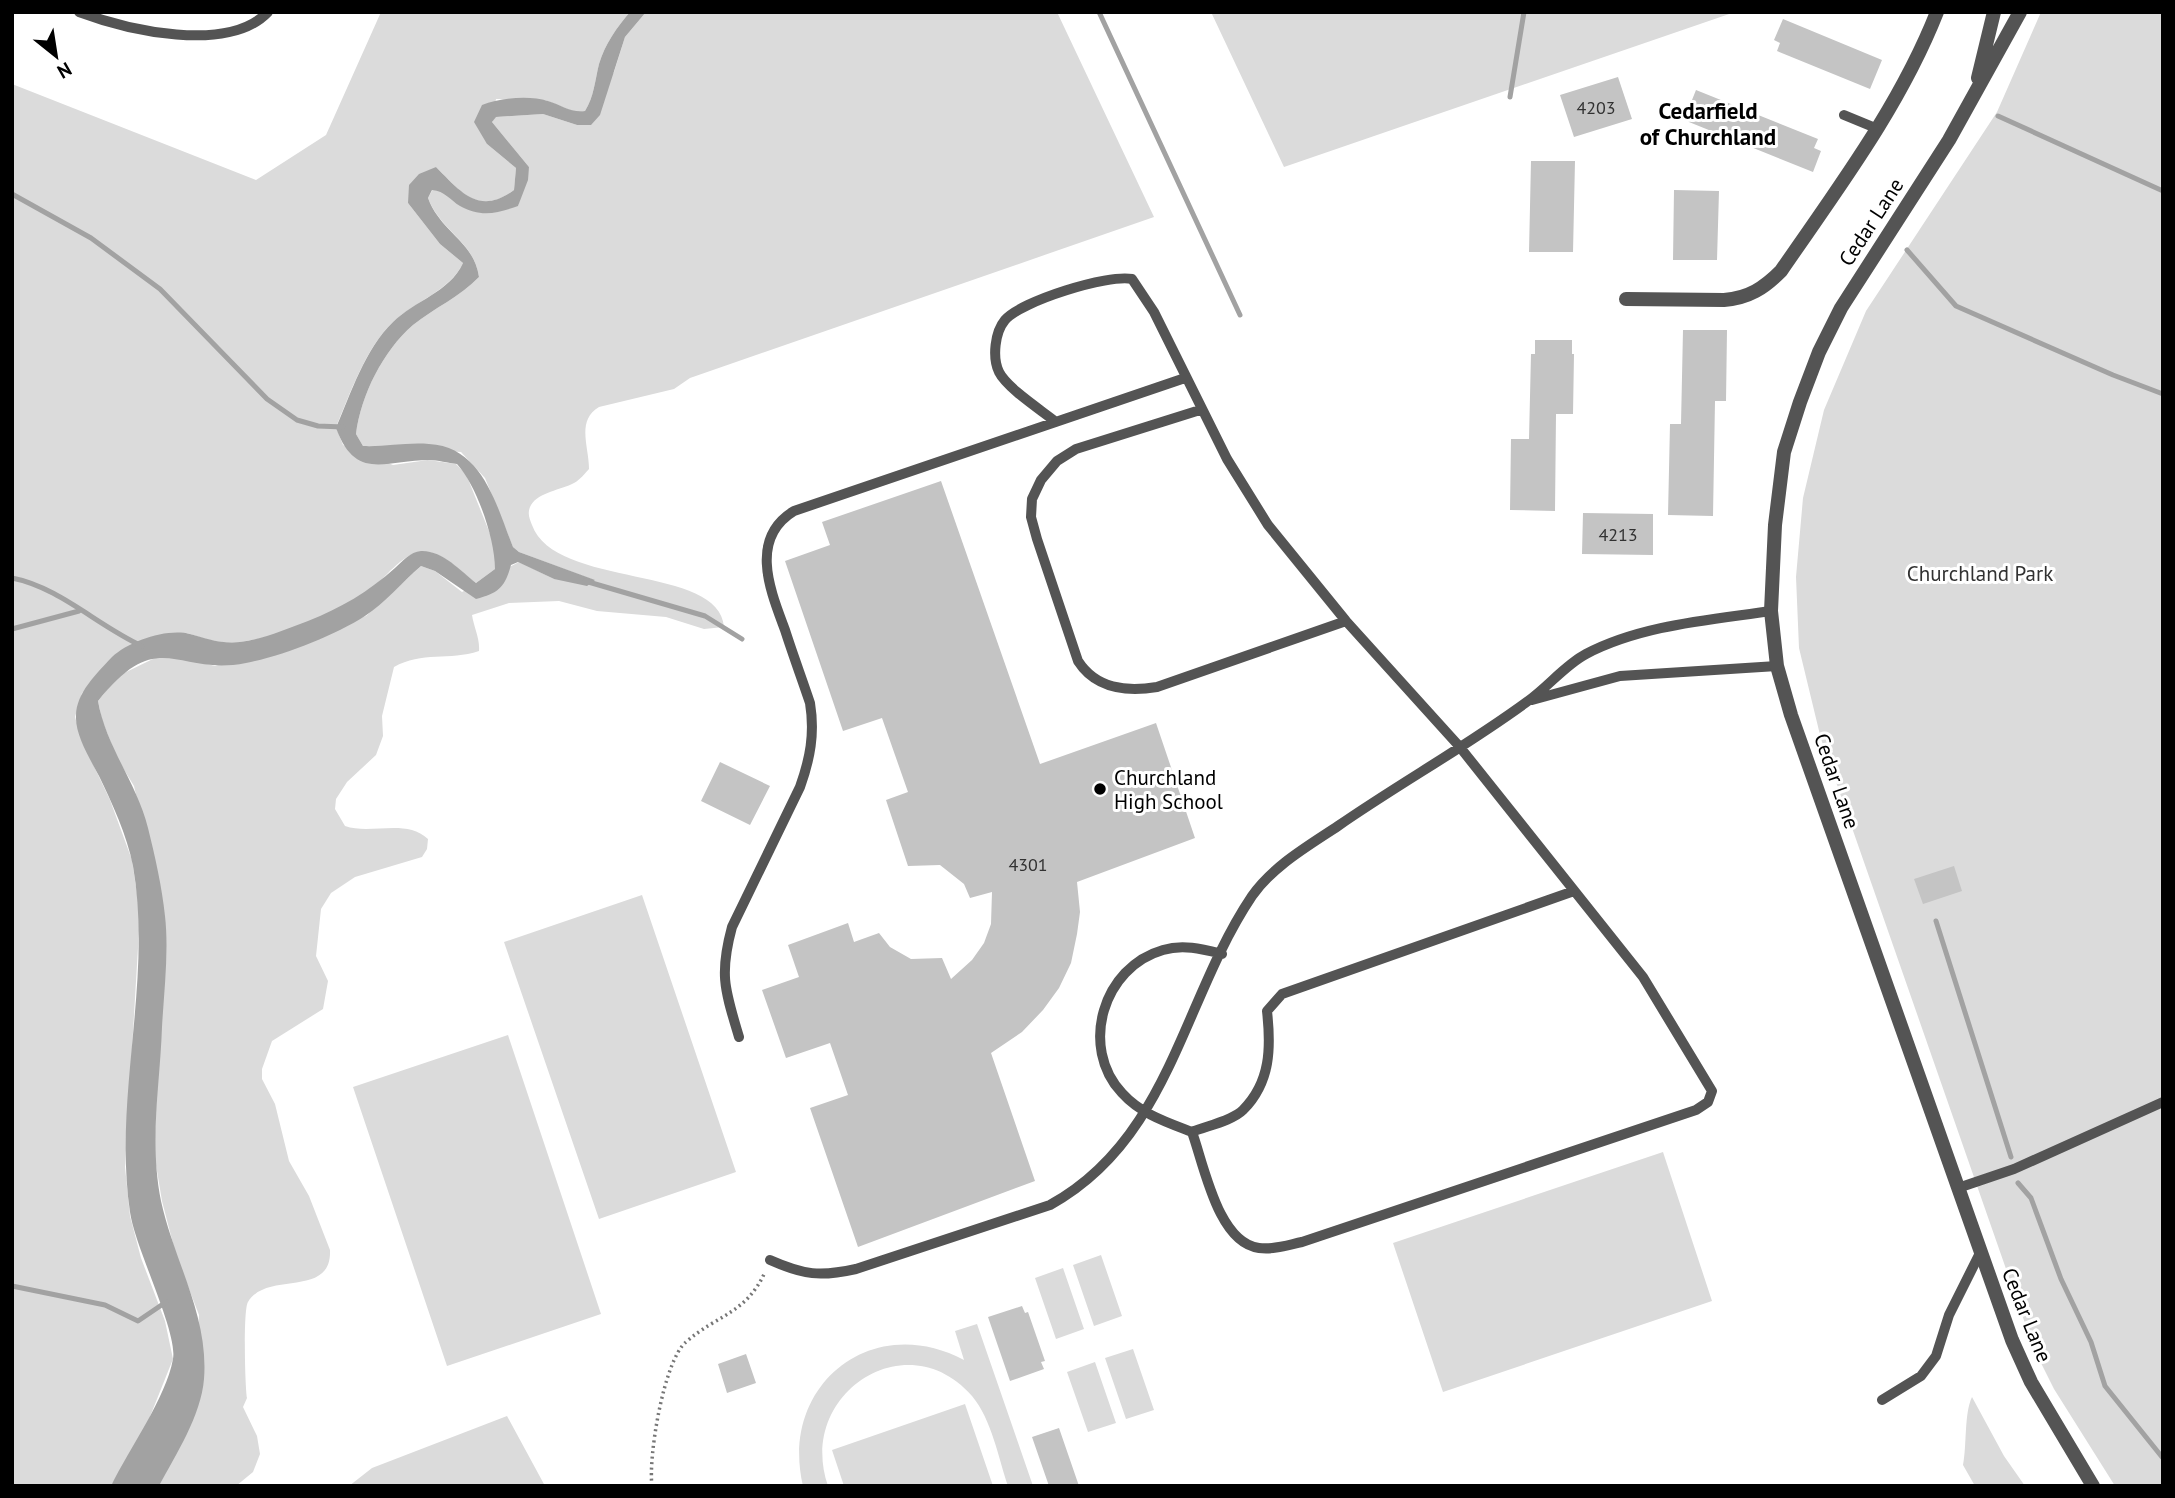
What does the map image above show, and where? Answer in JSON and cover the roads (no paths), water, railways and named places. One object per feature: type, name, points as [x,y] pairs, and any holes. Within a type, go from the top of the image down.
[{"type":"street","points":[[1626,299],[1724,300],[1737,299],[1762,289],[1781,271],[1878,129],[1919,57],[1937,12]]},
{"type":"street","name":"Cedar Lane","points":[[1974,93],[1994,12]]},
{"type":"street","name":"Cedar Lane","points":[[2020,12],[1949,141],[1841,308],[1819,352],[1784,452],[1775,525],[1771,611],[1777,666],[1980,1252],[2031,1382],[2093,1486]]},
{"type":"lane","points":[[79,12],[139,31],[227,34],[253,26],[268,12]]},
{"type":"lane","points":[[1844,115],[1878,129]]},
{"type":"lane","points":[[1056,422],[999,372],[995,356],[997,339],[1005,320],[1020,308],[1104,278],[1132,279],[1142,290],[1200,410],[1260,513],[1289,553],[1346,621],[1459,746],[1643,977],[1712,1091],[1708,1102],[1696,1110],[1276,1248],[1258,1248],[1243,1244],[1223,1223],[1192,1132]]},
{"type":"lane","points":[[739,1037],[722,978],[726,948],[732,927],[800,787],[808,765],[813,735],[810,703],[766,579],[766,552],[774,529],[794,511],[1185,377]]},
{"type":"lane","points":[[1200,410],[1076,449],[1057,461],[1041,480],[1032,499],[1031,517],[1037,539],[1078,661],[1086,674],[1097,683],[1112,687],[1136,691],[1157,687],[1346,621]]},
{"type":"lane","points":[[771,1260],[798,1272],[827,1275],[856,1269],[1050,1205],[1077,1190],[1101,1170],[1145,1114],[1240,916],[1272,873],[1528,701],[1585,654],[1658,629],[1771,611]]},
{"type":"lane","points":[[1528,701],[1620,676],[1777,666]]},
{"type":"lane","points":[[1222,954],[1193,947],[1164,950],[1137,962],[1116,983],[1103,1010],[1099,1039],[1105,1068],[1121,1093],[1145,1114],[1192,1132],[1242,1112],[1260,1086],[1272,1047],[1267,1011],[1282,994],[1574,891]]},
{"type":"lane","points":[[1958,1188],[2056,1152],[2163,1102]]},
{"type":"lane","points":[[1882,1399],[1921,1377],[1936,1356],[1949,1315],[1980,1252]]},
{"type":"waterway","points":[[1099,12],[1240,315]]},
{"type":"waterway","points":[[1510,97],[1524,12]]},
{"type":"waterway","points":[[1998,116],[2163,191]]},
{"type":"waterway","points":[[12,194],[91,238],[160,289],[267,399],[297,420],[318,426],[343,427]]},
{"type":"waterway","points":[[1907,250],[1956,306],[2163,394]]},
{"type":"waterway","points":[[12,578],[62,598],[142,646]]},
{"type":"waterway","points":[[585,581],[705,616],[742,639]]},
{"type":"waterway","points":[[12,629],[79,611]]},
{"type":"waterway","points":[[1936,921],[2011,1157]]},
{"type":"waterway","points":[[2018,1183],[2031,1198],[2061,1279],[2091,1342],[2105,1386],[2162,1457]]},
{"type":"waterway","points":[[12,1286],[105,1305],[138,1321],[166,1302]]},
{"type":"place","name":"Churchland High School","points":[[1100,789]]},
{"type":"district","name":"Cedarfield of Churchland","points":[[1708,123]]},
{"type":"park label","name":"Churchland Park","points":[[1980,573]]}]
